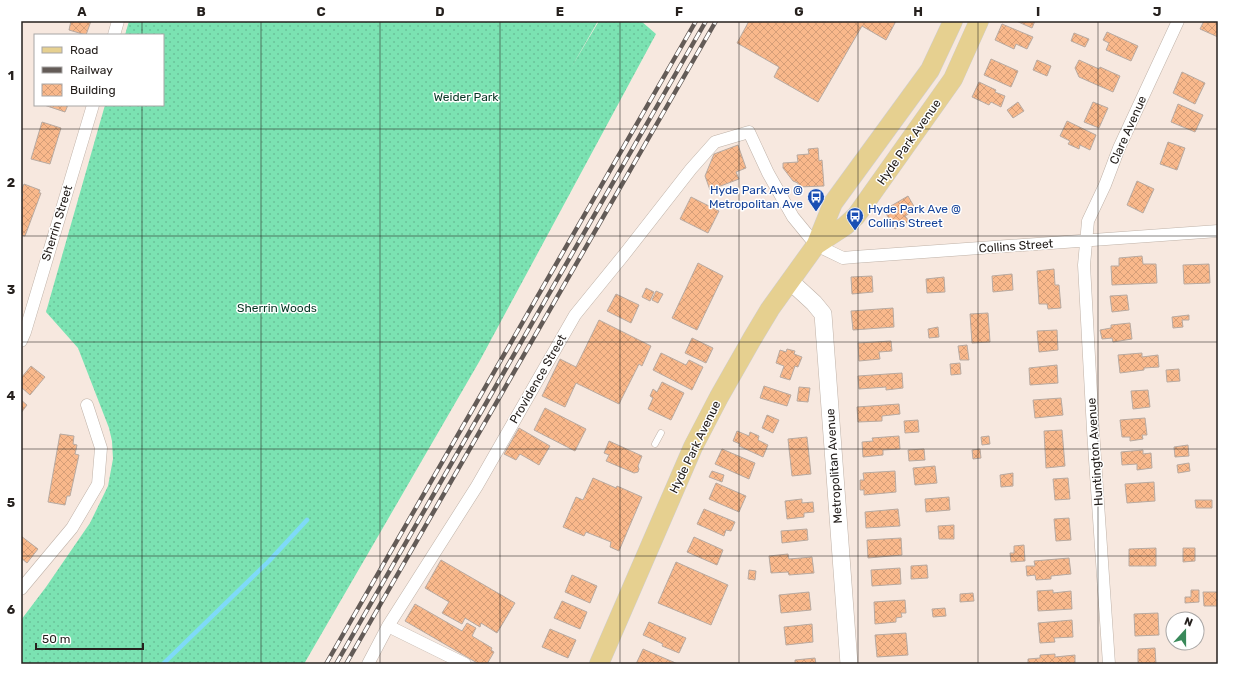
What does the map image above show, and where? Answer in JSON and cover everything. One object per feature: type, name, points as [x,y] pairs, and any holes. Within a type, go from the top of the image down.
[{"type":"main road","name":"Hyde Park Avenue","points":[[599,664],[693,447],[719,397],[752,338],[816,245],[833,203],[930,70],[953,21]]},
{"type":"main road","name":"Hyde Park Avenue","points":[[816,245],[845,226],[856,216],[953,79],[979,21]]},
{"type":"street","points":[[114,34],[118,21]]},
{"type":"street","name":"Clare Avenue","points":[[1086,241],[1088,221],[1105,185],[1119,148],[1178,21]]},
{"type":"street","name":"Sherrin Street","points":[[21,341],[93,106]]},
{"type":"street","name":"Providence Street","points":[[368,664],[388,626],[477,486],[575,315],[624,256],[691,169],[714,142],[749,132],[768,174],[793,217],[816,245]]},
{"type":"street","name":"Collins Street","points":[[816,245],[843,258],[1218,231]]},
{"type":"street","name":"Huntington Avenue","points":[[1086,241],[1084,265],[1093,430],[1109,664]]},
{"type":"street","name":"Metropolitan Avenue","points":[[790,281],[814,302],[823,314],[849,664]]},
{"type":"street","points":[[21,589],[72,528],[98,484],[101,448],[87,405]]},
{"type":"street","points":[[388,626],[465,664]]},
{"type":"lane","points":[[655,444],[661,433]]},
{"type":"green space","name":"Sherrin Woods","points":[[129,21],[598,21],[571,68],[599,21],[641,21],[656,34],[479,362],[304,664],[21,664],[21,620],[46,587],[90,523],[108,486],[113,459],[112,441],[109,428],[78,348],[46,312],[105,106],[164,106],[164,34],[125,34]]},
{"type":"building","points":[[71,21],[91,21],[86,34],[69,30]]},
{"type":"building","points":[[749,21],[896,21],[886,40],[862,26],[818,102],[774,77],[779,67],[737,43]]},
{"type":"building","points":[[1016,21],[1035,21],[1032,28]]},
{"type":"building","points":[[1204,21],[1218,21],[1218,37],[1200,29]]},
{"type":"building","points":[[1002,24],[1033,37],[1027,49],[1016,44],[1014,49],[995,40]]},
{"type":"building","points":[[1107,32],[1138,46],[1131,61],[1106,50],[1109,43],[1103,40]]},
{"type":"building","points":[[1074,33],[1089,39],[1085,47],[1071,41]]},
{"type":"building","points":[[991,59],[1018,71],[1011,87],[984,75]]},
{"type":"building","points":[[1037,60],[1051,66],[1047,76],[1033,70]]},
{"type":"building","points":[[1079,60],[1120,76],[1113,92],[1079,77],[1075,68]]},
{"type":"building","points":[[1182,72],[1205,83],[1195,104],[1173,93]]},
{"type":"building","points":[[979,82],[996,90],[995,92],[1005,96],[1001,107],[991,102],[989,105],[972,97]]},
{"type":"building","points":[[1018,102],[1024,111],[1013,118],[1007,110]]},
{"type":"building","points":[[1093,102],[1108,108],[1099,128],[1084,122]]},
{"type":"building","points":[[1178,104],[1203,115],[1195,132],[1171,122]]},
{"type":"building","points":[[47,106],[68,106],[65,112]]},
{"type":"building","points":[[1067,121],[1096,135],[1090,150],[1080,145],[1079,149],[1068,144],[1070,141],[1060,136]]},
{"type":"building","points":[[42,122],[61,128],[50,164],[31,159]]},
{"type":"building","points":[[1168,142],[1185,148],[1177,170],[1160,164]]},
{"type":"building","points":[[738,145],[746,168],[736,172],[739,179],[710,190],[705,176],[714,154]]},
{"type":"building","points":[[818,148],[819,161],[822,160],[824,186],[798,187],[798,183],[793,181],[783,168],[783,163],[798,162],[797,155],[809,154],[808,149]]},
{"type":"building","points":[[1137,181],[1154,189],[1143,213],[1127,205]]},
{"type":"building","points":[[24,184],[40,190],[39,193],[41,193],[25,236],[21,235],[21,199],[23,194],[21,191]]},
{"type":"building","points":[[908,196],[916,210],[905,216],[909,221],[895,229],[884,210]]},
{"type":"building","points":[[691,197],[719,211],[708,233],[680,219]]},
{"type":"building","points":[[1142,256],[1143,264],[1156,264],[1157,283],[1112,285],[1111,266],[1119,266],[1119,258]]},
{"type":"building","points":[[698,263],[723,276],[697,330],[672,318]]},
{"type":"building","points":[[1209,264],[1210,283],[1184,284],[1183,265]]},
{"type":"building","points":[[1054,269],[1055,285],[1059,285],[1061,308],[1048,309],[1047,304],[1039,304],[1037,271]]},
{"type":"building","points":[[1012,274],[1013,290],[993,292],[992,276]]},
{"type":"building","points":[[872,276],[873,292],[852,294],[851,277]]},
{"type":"building","points":[[944,277],[945,292],[927,293],[926,279]]},
{"type":"building","points":[[646,288],[654,292],[650,301],[642,297]]},
{"type":"building","points":[[656,291],[663,294],[658,303],[652,300]]},
{"type":"building","points":[[616,294],[639,305],[631,323],[607,311]]},
{"type":"building","points":[[1127,295],[1129,310],[1112,312],[1110,296]]},
{"type":"building","points":[[893,308],[894,327],[853,330],[851,311]]},
{"type":"building","points":[[988,313],[990,342],[972,343],[970,314]]},
{"type":"building","points":[[1189,315],[1189,320],[1182,320],[1183,327],[1173,328],[1172,317]]},
{"type":"building","points":[[599,320],[651,346],[642,366],[639,364],[619,404],[576,383],[565,407],[542,396],[560,359],[576,367]]},
{"type":"building","points":[[1130,323],[1132,339],[1113,342],[1112,338],[1102,339],[1100,330],[1111,328],[1111,325]]},
{"type":"building","points":[[938,327],[939,337],[929,338],[928,329]]},
{"type":"building","points":[[1057,330],[1058,350],[1039,352],[1037,331]]},
{"type":"building","points":[[692,338],[713,348],[706,363],[685,353]]},
{"type":"building","points":[[891,341],[892,351],[879,352],[880,359],[859,361],[858,343]]},
{"type":"building","points":[[967,345],[969,360],[960,360],[958,346]]},
{"type":"building","points":[[787,349],[795,351],[794,354],[802,357],[798,367],[795,366],[790,380],[780,377],[784,366],[776,363],[780,350],[786,352]]},
{"type":"building","points":[[661,353],[686,365],[689,360],[703,367],[692,390],[653,370]]},
{"type":"building","points":[[1142,353],[1142,357],[1158,355],[1159,367],[1144,368],[1144,370],[1120,373],[1118,355]]},
{"type":"building","points":[[960,363],[961,374],[951,375],[950,364]]},
{"type":"building","points":[[1057,365],[1058,383],[1030,385],[1029,368]]},
{"type":"building","points":[[31,366],[45,377],[30,395],[21,387],[21,378]]},
{"type":"building","points":[[1179,369],[1180,381],[1167,382],[1166,370]]},
{"type":"building","points":[[902,373],[903,388],[886,390],[886,387],[859,389],[858,376]]},
{"type":"building","points":[[662,382],[684,393],[671,420],[648,409],[653,398],[650,396],[653,389],[657,392]]},
{"type":"building","points":[[764,386],[791,395],[787,406],[760,398]]},
{"type":"building","points":[[799,387],[810,388],[808,402],[797,401]]},
{"type":"building","points":[[1148,390],[1150,407],[1133,409],[1131,391]]},
{"type":"building","points":[[1061,398],[1063,415],[1035,418],[1033,400]]},
{"type":"building","points":[[21,400],[27,405],[21,413]]},
{"type":"building","points":[[899,404],[900,414],[882,416],[882,421],[858,422],[857,407]]},
{"type":"building","points":[[545,408],[586,429],[575,451],[534,430]]},
{"type":"building","points":[[767,415],[779,420],[773,433],[762,428]]},
{"type":"building","points":[[1145,418],[1147,435],[1142,435],[1143,439],[1130,441],[1130,437],[1122,437],[1120,420]]},
{"type":"building","points":[[918,420],[919,432],[905,433],[904,421]]},
{"type":"building","points":[[519,428],[550,446],[539,465],[520,454],[516,460],[504,454]]},
{"type":"building","points":[[1062,430],[1065,466],[1046,468],[1044,431]]},
{"type":"building","points":[[737,431],[749,436],[750,432],[759,436],[758,440],[768,445],[763,457],[739,446],[740,444],[733,441]]},
{"type":"building","points":[[60,434],[74,436],[73,444],[77,445],[75,454],[79,455],[70,496],[67,496],[65,505],[48,502]]},
{"type":"building","points":[[899,436],[900,449],[883,450],[883,455],[863,457],[862,442],[873,441],[872,438]]},
{"type":"building","points":[[989,436],[990,444],[982,445],[981,437]]},
{"type":"building","points":[[807,437],[811,474],[792,476],[788,439]]},
{"type":"building","points":[[609,441],[642,456],[638,466],[638,472],[634,473],[606,461],[609,455],[604,453]]},
{"type":"building","points":[[1188,445],[1189,456],[1175,457],[1174,447]]},
{"type":"building","points":[[722,449],[755,463],[749,479],[715,464]]},
{"type":"building","points":[[924,449],[925,460],[909,461],[908,450]]},
{"type":"building","points":[[980,449],[981,458],[973,459],[972,450]]},
{"type":"building","points":[[1143,450],[1143,454],[1151,453],[1152,468],[1137,470],[1137,464],[1122,465],[1121,452]]},
{"type":"building","points":[[1189,463],[1190,471],[1178,473],[1177,465]]},
{"type":"building","points":[[935,466],[937,483],[915,485],[913,468]]},
{"type":"building","points":[[712,471],[724,475],[722,482],[709,477]]},
{"type":"building","points":[[895,471],[896,492],[864,495],[864,490],[860,490],[860,480],[864,480],[863,473]]},
{"type":"building","points":[[1013,473],[1013,486],[1001,487],[1000,475]]},
{"type":"building","points":[[593,478],[616,488],[617,486],[642,497],[619,551],[610,547],[611,542],[586,532],[584,536],[563,527],[576,497],[583,500]]},
{"type":"building","points":[[1068,478],[1070,499],[1055,500],[1053,479]]},
{"type":"building","points":[[1154,482],[1155,501],[1127,503],[1125,484]]},
{"type":"building","points":[[716,483],[746,496],[739,512],[709,499]]},
{"type":"building","points":[[949,497],[950,510],[926,512],[925,499]]},
{"type":"building","points":[[802,499],[802,503],[813,502],[814,512],[804,513],[804,517],[787,519],[785,501]]},
{"type":"building","points":[[1195,500],[1212,500],[1212,508],[1196,508]]},
{"type":"building","points":[[704,509],[735,522],[731,531],[726,530],[724,536],[697,524]]},
{"type":"building","points":[[898,509],[900,526],[866,528],[865,512]]},
{"type":"building","points":[[1069,518],[1071,540],[1056,541],[1054,519]]},
{"type":"building","points":[[954,525],[954,539],[939,539],[938,526]]},
{"type":"building","points":[[807,529],[808,540],[782,543],[781,531]]},
{"type":"building","points":[[21,536],[38,549],[27,563],[21,558]]},
{"type":"building","points":[[694,537],[723,550],[717,565],[687,552]]},
{"type":"building","points":[[901,538],[902,555],[868,558],[867,540]]},
{"type":"building","points":[[1024,545],[1025,561],[1011,562],[1010,553],[1014,553],[1014,546]]},
{"type":"building","points":[[1156,548],[1156,566],[1129,566],[1129,549]]},
{"type":"building","points":[[1183,548],[1195,548],[1195,561],[1183,562]]},
{"type":"building","points":[[788,554],[789,559],[812,557],[814,573],[789,575],[788,572],[771,573],[769,556]]},
{"type":"building","points":[[1069,558],[1071,574],[1051,576],[1051,579],[1036,580],[1035,575],[1027,576],[1026,566],[1035,566],[1034,561]]},
{"type":"building","points":[[441,560],[515,603],[497,633],[481,623],[480,627],[465,618],[462,624],[442,613],[449,602],[425,588]]},
{"type":"building","points":[[676,562],[728,585],[711,625],[658,603]]},
{"type":"building","points":[[927,565],[928,578],[911,579],[911,566]]},
{"type":"building","points":[[900,568],[901,584],[872,586],[871,570]]},
{"type":"building","points":[[749,570],[756,571],[755,580],[748,579]]},
{"type":"building","points":[[572,575],[597,586],[590,603],[565,592]]},
{"type":"building","points":[[1053,590],[1053,593],[1071,591],[1072,609],[1038,611],[1037,591]]},
{"type":"building","points":[[1191,590],[1199,590],[1199,602],[1185,603],[1185,597],[1191,597]]},
{"type":"building","points":[[809,592],[811,610],[781,613],[779,595]]},
{"type":"building","points":[[1203,592],[1218,592],[1218,606],[1204,606]]},
{"type":"building","points":[[973,593],[974,601],[960,602],[960,594]]},
{"type":"building","points":[[905,600],[906,613],[901,613],[902,617],[896,618],[896,622],[875,624],[874,602]]},
{"type":"building","points":[[562,601],[587,612],[580,629],[554,618]]},
{"type":"building","points":[[415,604],[462,631],[467,623],[476,628],[472,636],[492,648],[491,650],[494,652],[487,664],[479,664],[405,621]]},
{"type":"building","points":[[945,608],[946,616],[933,617],[932,609]]},
{"type":"building","points":[[1158,613],[1159,635],[1135,636],[1134,614]]},
{"type":"building","points":[[1072,620],[1073,637],[1054,638],[1055,642],[1040,643],[1038,623]]},
{"type":"building","points":[[649,622],[686,638],[679,653],[662,646],[663,644],[643,635]]},
{"type":"building","points":[[812,624],[813,642],[786,645],[784,627]]},
{"type":"building","points":[[550,629],[576,640],[568,658],[542,647]]},
{"type":"building","points":[[906,633],[908,655],[877,657],[875,635]]},
{"type":"building","points":[[1155,648],[1156,664],[1138,664],[1138,649]]},
{"type":"building","points":[[643,649],[678,664],[636,664]]},
{"type":"building","points":[[1055,654],[1055,657],[1075,655],[1075,664],[1028,664],[1028,659],[1040,658],[1040,655]]},
{"type":"building","points":[[815,658],[816,664],[795,664],[795,660]]},
{"type":"waterway","points":[[163,664],[269,561],[307,520]]},
{"type":"railway","points":[[326,664],[696,21]]},
{"type":"railway","points":[[336,664],[706,21]]},
{"type":"railway","points":[[346,664],[716,21]]},
{"type":"place","name":"Hyde Park Ave @ Metropolitan Ave","points":[[816,212]]},
{"type":"place","name":"Hyde Park Ave @ Collins Street","points":[[855,231]]},
{"type":"park label","name":"Weider Park","points":[[466,97]]}]
